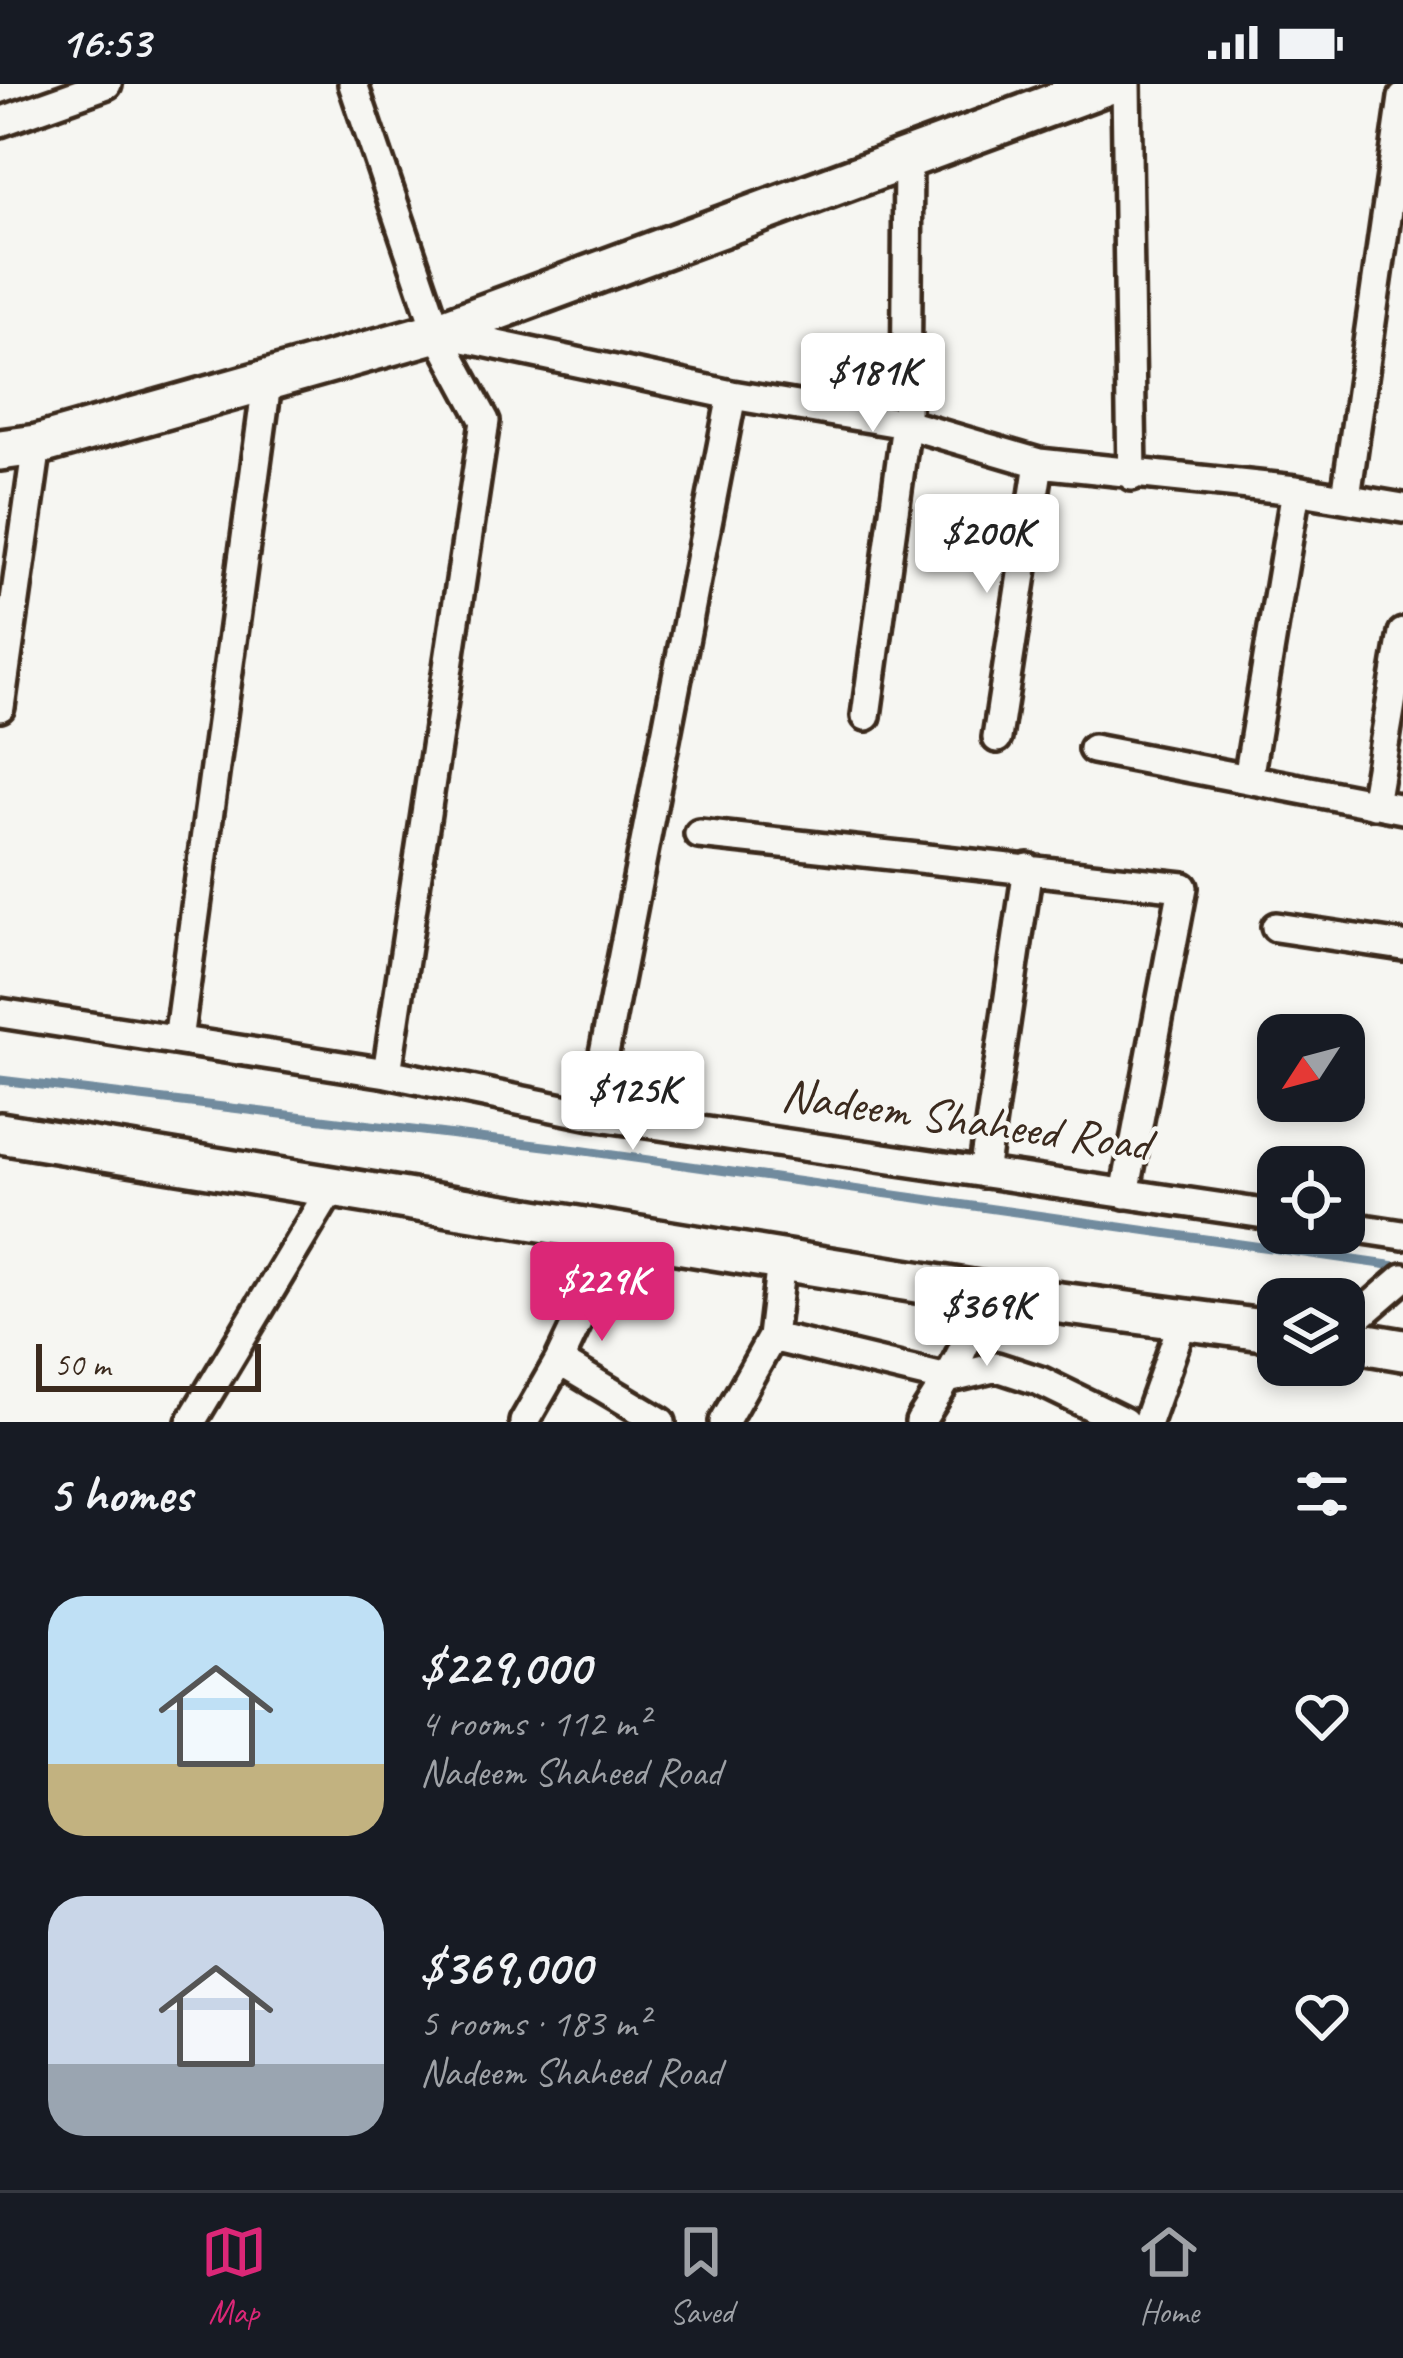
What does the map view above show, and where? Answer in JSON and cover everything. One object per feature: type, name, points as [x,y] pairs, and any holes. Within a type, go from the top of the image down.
[{"type":"main road","points":[[19,447],[267,383],[436,332],[1108,84]]},
{"type":"main road","points":[[0,1133],[978,1292],[1257,1330]]},
{"type":"main road","points":[[1365,1344],[1403,1350]]},
{"type":"street","points":[[0,122],[106,84]]},
{"type":"street","points":[[353,84],[436,332],[485,421],[387,1073]]},
{"type":"street","points":[[1126,84],[1132,476]]},
{"type":"street","points":[[1346,497],[1403,98]]},
{"type":"street","points":[[866,716],[906,424],[908,156]]},
{"type":"street","points":[[436,332],[732,395],[906,424],[1039,463],[1296,490],[1403,508]]},
{"type":"street","points":[[178,1040],[267,383]]},
{"type":"street","points":[[592,1115],[732,395]]},
{"type":"street","points":[[0,707],[19,447]]},
{"type":"street","points":[[997,738],[1039,463]]},
{"type":"street","points":[[1248,779],[1296,490]]},
{"type":"street","points":[[1374,804],[1403,633]]},
{"type":"street","points":[[1093,749],[1403,809]]},
{"type":"street","points":[[699,834],[1183,887],[1125,1194]]},
{"type":"street","points":[[982,1173],[1028,868]]},
{"type":"street","points":[[1276,927],[1403,946]]},
{"type":"street","name":"Nadeem Shaheed Road","points":[[0,1013],[387,1073],[592,1115],[1257,1213]]},
{"type":"street","points":[[191,1422],[332,1187]]},
{"type":"street","points":[[1365,1229],[1403,1234]]},
{"type":"street","points":[[524,1422],[560,1361],[619,1234]]},
{"type":"street","points":[[724,1422],[772,1337],[782,1261]]},
{"type":"street","points":[[1365,1311],[1403,1278]]},
{"type":"street","points":[[920,1422],[977,1314],[978,1292]]},
{"type":"street","points":[[1147,1422],[1183,1321]]},
{"type":"street","points":[[772,1337],[947,1378],[997,1367],[1040,1381],[1124,1422]]},
{"type":"street","points":[[560,1361],[661,1422]]},
{"type":"waterway","points":[[0,1080],[578,1150],[1403,1267]]}]
